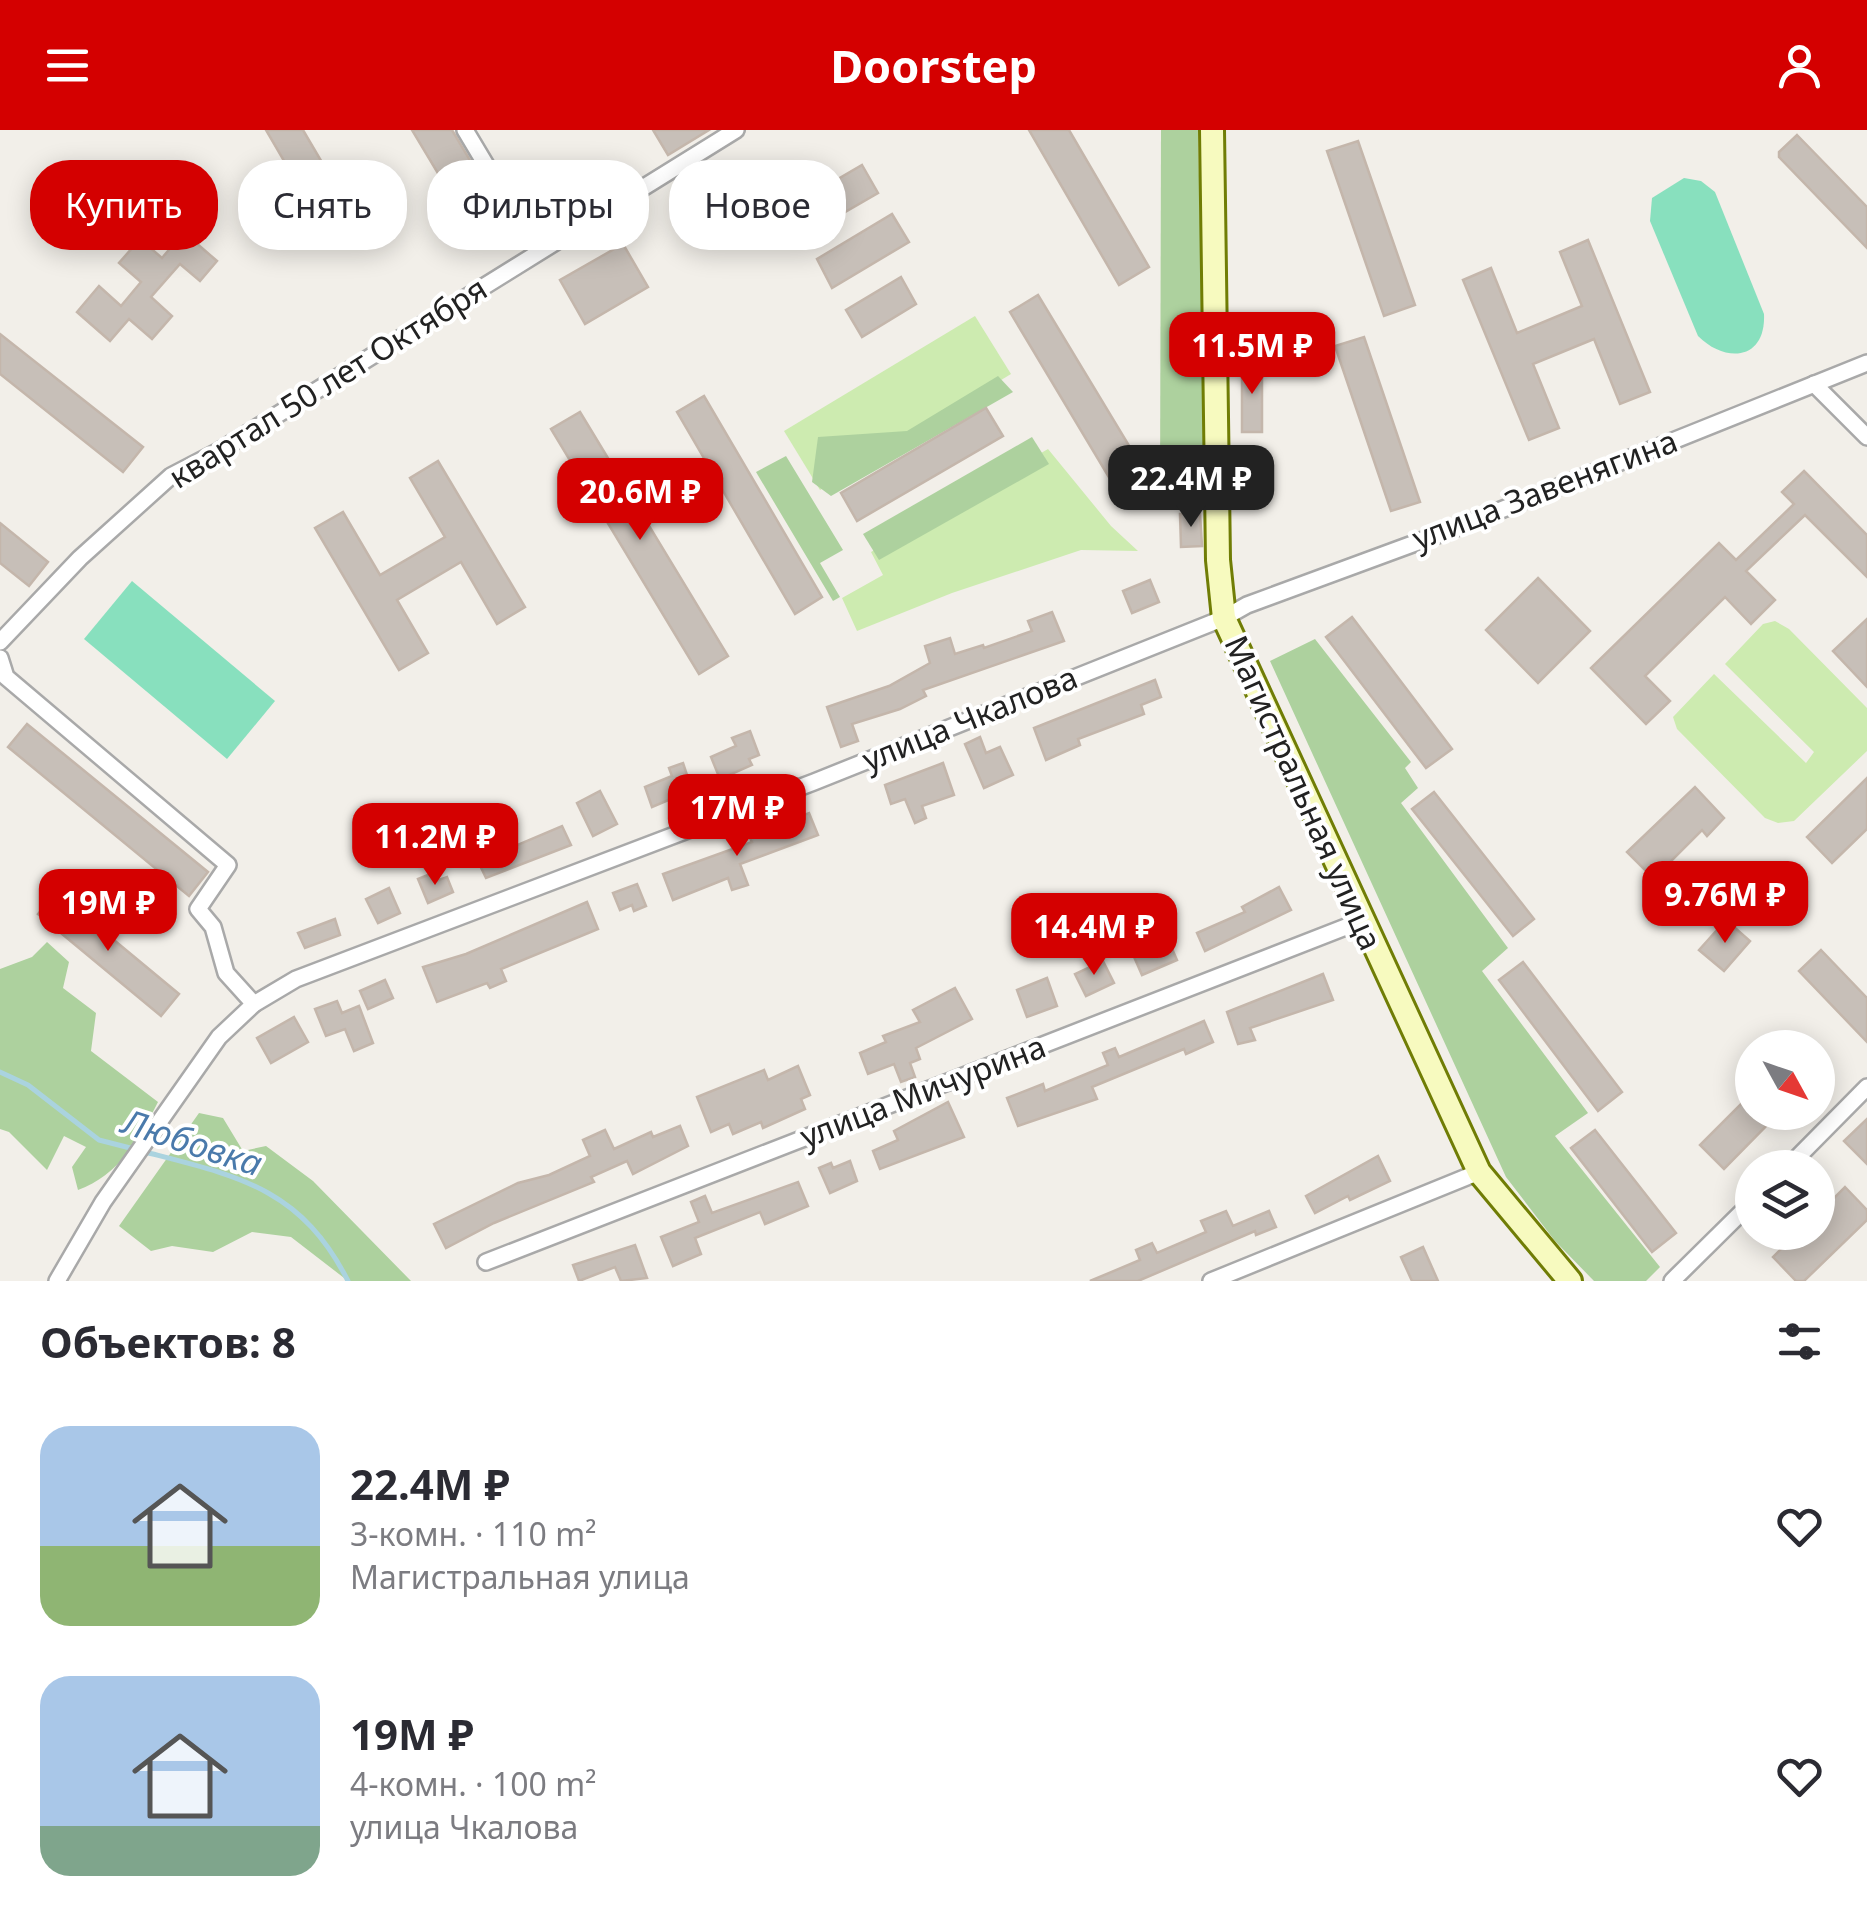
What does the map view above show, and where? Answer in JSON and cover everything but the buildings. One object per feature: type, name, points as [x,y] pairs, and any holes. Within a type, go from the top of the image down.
[{"type":"main road","name":"Магистральная улица","points":[[1212,130],[1218,560],[1224,618],[1479,1172],[1570,1281]]},
{"type":"street","points":[[465,130],[538,252]]},
{"type":"street","name":"квартал 50 лет Октября","points":[[0,642],[80,558],[172,476],[736,130]]},
{"type":"street","name":"улица Завенягина","points":[[1224,618],[1314,579],[1456,528],[1867,363]]},
{"type":"street","points":[[1814,384],[1867,438]]},
{"type":"street","name":"улица Чкалова","points":[[58,1281],[104,1202],[218,1037],[254,1004],[296,979],[795,789],[1224,618]]},
{"type":"street","points":[[0,658],[6,677],[228,864],[198,909],[212,927],[226,973],[254,1004]]},
{"type":"street","name":"улица Мичурина","points":[[486,1262],[1361,922]]},
{"type":"street","points":[[1805,1150],[1867,1088]]},
{"type":"street","points":[[1212,1281],[1479,1172]]},
{"type":"street","points":[[1672,1281],[1735,1219]]},
{"type":"green space","points":[[1161,130],[1198,130],[1206,500],[1160,502]]},
{"type":"green space","points":[[1684,178],[1701,181],[1715,192],[1764,314],[1758,341],[1742,353],[1720,351],[1698,336],[1650,221],[1652,198]]},
{"type":"green space","points":[[975,316],[1011,374],[820,490],[784,431]]},
{"type":"green space","points":[[998,376],[1013,392],[831,496],[812,482],[818,437],[907,431]]},
{"type":"green space","points":[[1032,437],[1049,464],[879,560],[863,534]]},
{"type":"green space","points":[[1048,449],[1111,526],[1138,551],[1081,550],[952,593],[857,631],[842,598],[883,575],[871,552]]},
{"type":"green space","points":[[786,456],[843,550],[820,563],[840,597],[833,601],[756,472]]},
{"type":"green space","points":[[132,581],[275,701],[227,759],[84,639]]},
{"type":"green space","points":[[1775,621],[1789,629],[1867,708],[1867,751],[1794,821],[1778,823],[1765,818],[1677,729],[1673,717],[1714,674],[1806,763],[1814,752],[1725,664],[1763,624]]},
{"type":"green space","points":[[1315,639],[1411,762],[1405,768],[1418,788],[1401,803],[1508,948],[1482,971],[1588,1113],[1555,1136],[1660,1267],[1646,1281],[1594,1281],[1555,1241],[1506,1177],[1270,661]]},
{"type":"green space","points":[[47,942],[69,962],[63,988],[96,1013],[91,1051],[158,1102],[135,1143],[116,1166],[78,1190],[72,1167],[86,1147],[64,1136],[47,1170],[9,1132],[0,1129],[0,969],[32,957]]},
{"type":"green space","points":[[199,1113],[223,1118],[243,1151],[266,1146],[313,1181],[411,1281],[348,1281],[291,1237],[252,1232],[213,1252],[172,1246],[151,1251],[119,1226]]},
{"type":"waterway","name":"Любовка","points":[[0,1072],[28,1085],[99,1140],[134,1149]]},
{"type":"waterway","name":"Любовка","points":[[145,1152],[238,1179],[288,1206],[310,1225],[348,1281]]}]
